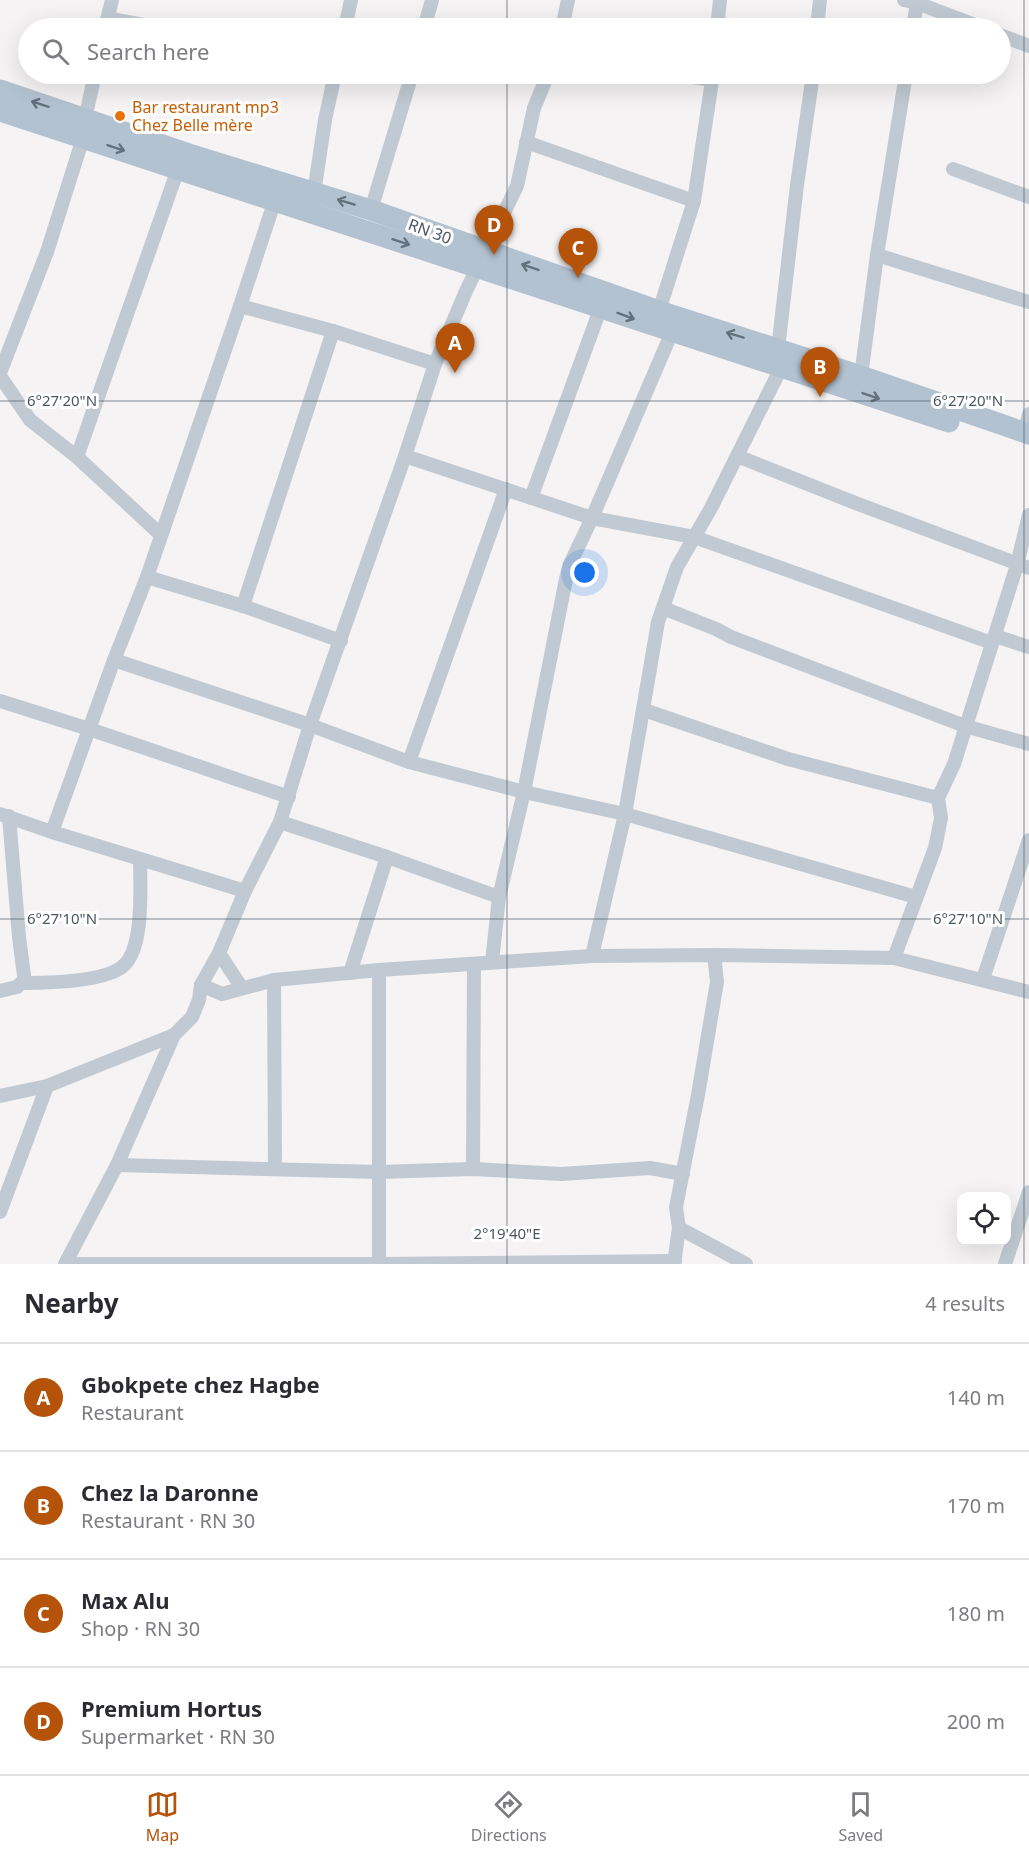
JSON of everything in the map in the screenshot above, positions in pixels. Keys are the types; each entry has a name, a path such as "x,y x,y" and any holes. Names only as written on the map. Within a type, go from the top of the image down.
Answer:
{"main road":[{"name":"RN 30","path":"0,90 178,169 275,200 659,312 780,357 1028,433"},
{"name":"RN 30","path":"0,111 84,128 189,154 370,210 481,259 601,307 672,332 861,376 1028,433"}],"street":[{"path":"107,18 112,0"},
{"path":"347,18 351,0"},
{"path":"427,18 432,0"},
{"path":"564,18 568,0"},
{"path":"718,18 720,0"},
{"path":"818,18 820,0"},
{"path":"912,18 910,2 955,18"},
{"path":"1011,39 1029,46"},
{"path":"93,84 84,128 47,252 0,374 30,420 77,457 162,535"},
{"path":"314,193 333,84"},
{"path":"370,210 409,84"},
{"path":"544,84 534,108 517,186 481,259 435,364 310,725 280,822 245,891 219,953 201,985 199,1000 192,1017 174,1035 117,1165 66,1264 675,1262 678,1228 676,1207 717,982 714,955"},
{"path":"659,312 694,201 711,84"},
{"path":"592,956 625,814 658,622 677,567 737,456 780,357 797,185 812,84"},
{"path":"861,376 877,255 904,84"},
{"path":"526,142 694,201"},
{"path":"77,457 178,169"},
{"path":"953,169 1029,197"},
{"path":"52,832 162,535 275,200"},
{"path":"877,255 1029,302"},
{"path":"240,306 333,331 435,364"},
{"path":"531,498 601,307"},
{"path":"243,606 333,331"},
{"path":"492,963 499,897 524,792 570,564 672,332"},
{"path":"405,456 592,518 694,537 994,639 1029,647"},
{"path":"737,456 1023,566"},
{"path":"409,762 506,489"},
{"path":"894,958 935,848 941,818 938,798 954,764 994,639 1023,566 1029,515"},
{"path":"147,577 243,606 340,641"},
{"path":"663,608 739,640 965,726 1029,744"},
{"path":"114,660 310,725 409,762 524,792 625,814 916,897"},
{"path":"0,702 89,729 289,797"},
{"path":"644,710 788,759 938,798"},
{"path":"25,983 4,815 245,891"},
{"path":"280,822 499,897"},
{"path":"983,979 1029,840"},
{"path":"350,973 387,857"},
{"path":"0,992 25,983 90,979 123,966 131,954 140,919 140,859"},
{"path":"219,953 242,988"},
{"path":"201,985 222,994 274,980 379,970 592,956 714,955 894,958 1029,992"},
{"path":"473,1169 474,964"},
{"path":"379,970 379,1264"},
{"path":"274,980 275,1169"},
{"path":"0,1096 47,1086 174,1035"},
{"path":"0,1212 47,1086"},
{"path":"117,1165 379,1172 473,1169 561,1174 650,1168 683,1174"},
{"path":"1005,1264 1029,1192"},
{"path":"678,1228 746,1264"}],"place":[{"name":"Bar restaurant mp3 Chez Belle mère","path":"120,116"},
{"name":"Premium Hortus","path":"494,255"},
{"name":"Max Alu","path":"578,278"},
{"name":"Gbokpete chez Hagbe","path":"455,373"},
{"name":"Chez la Daronne","path":"820,397"}]}
